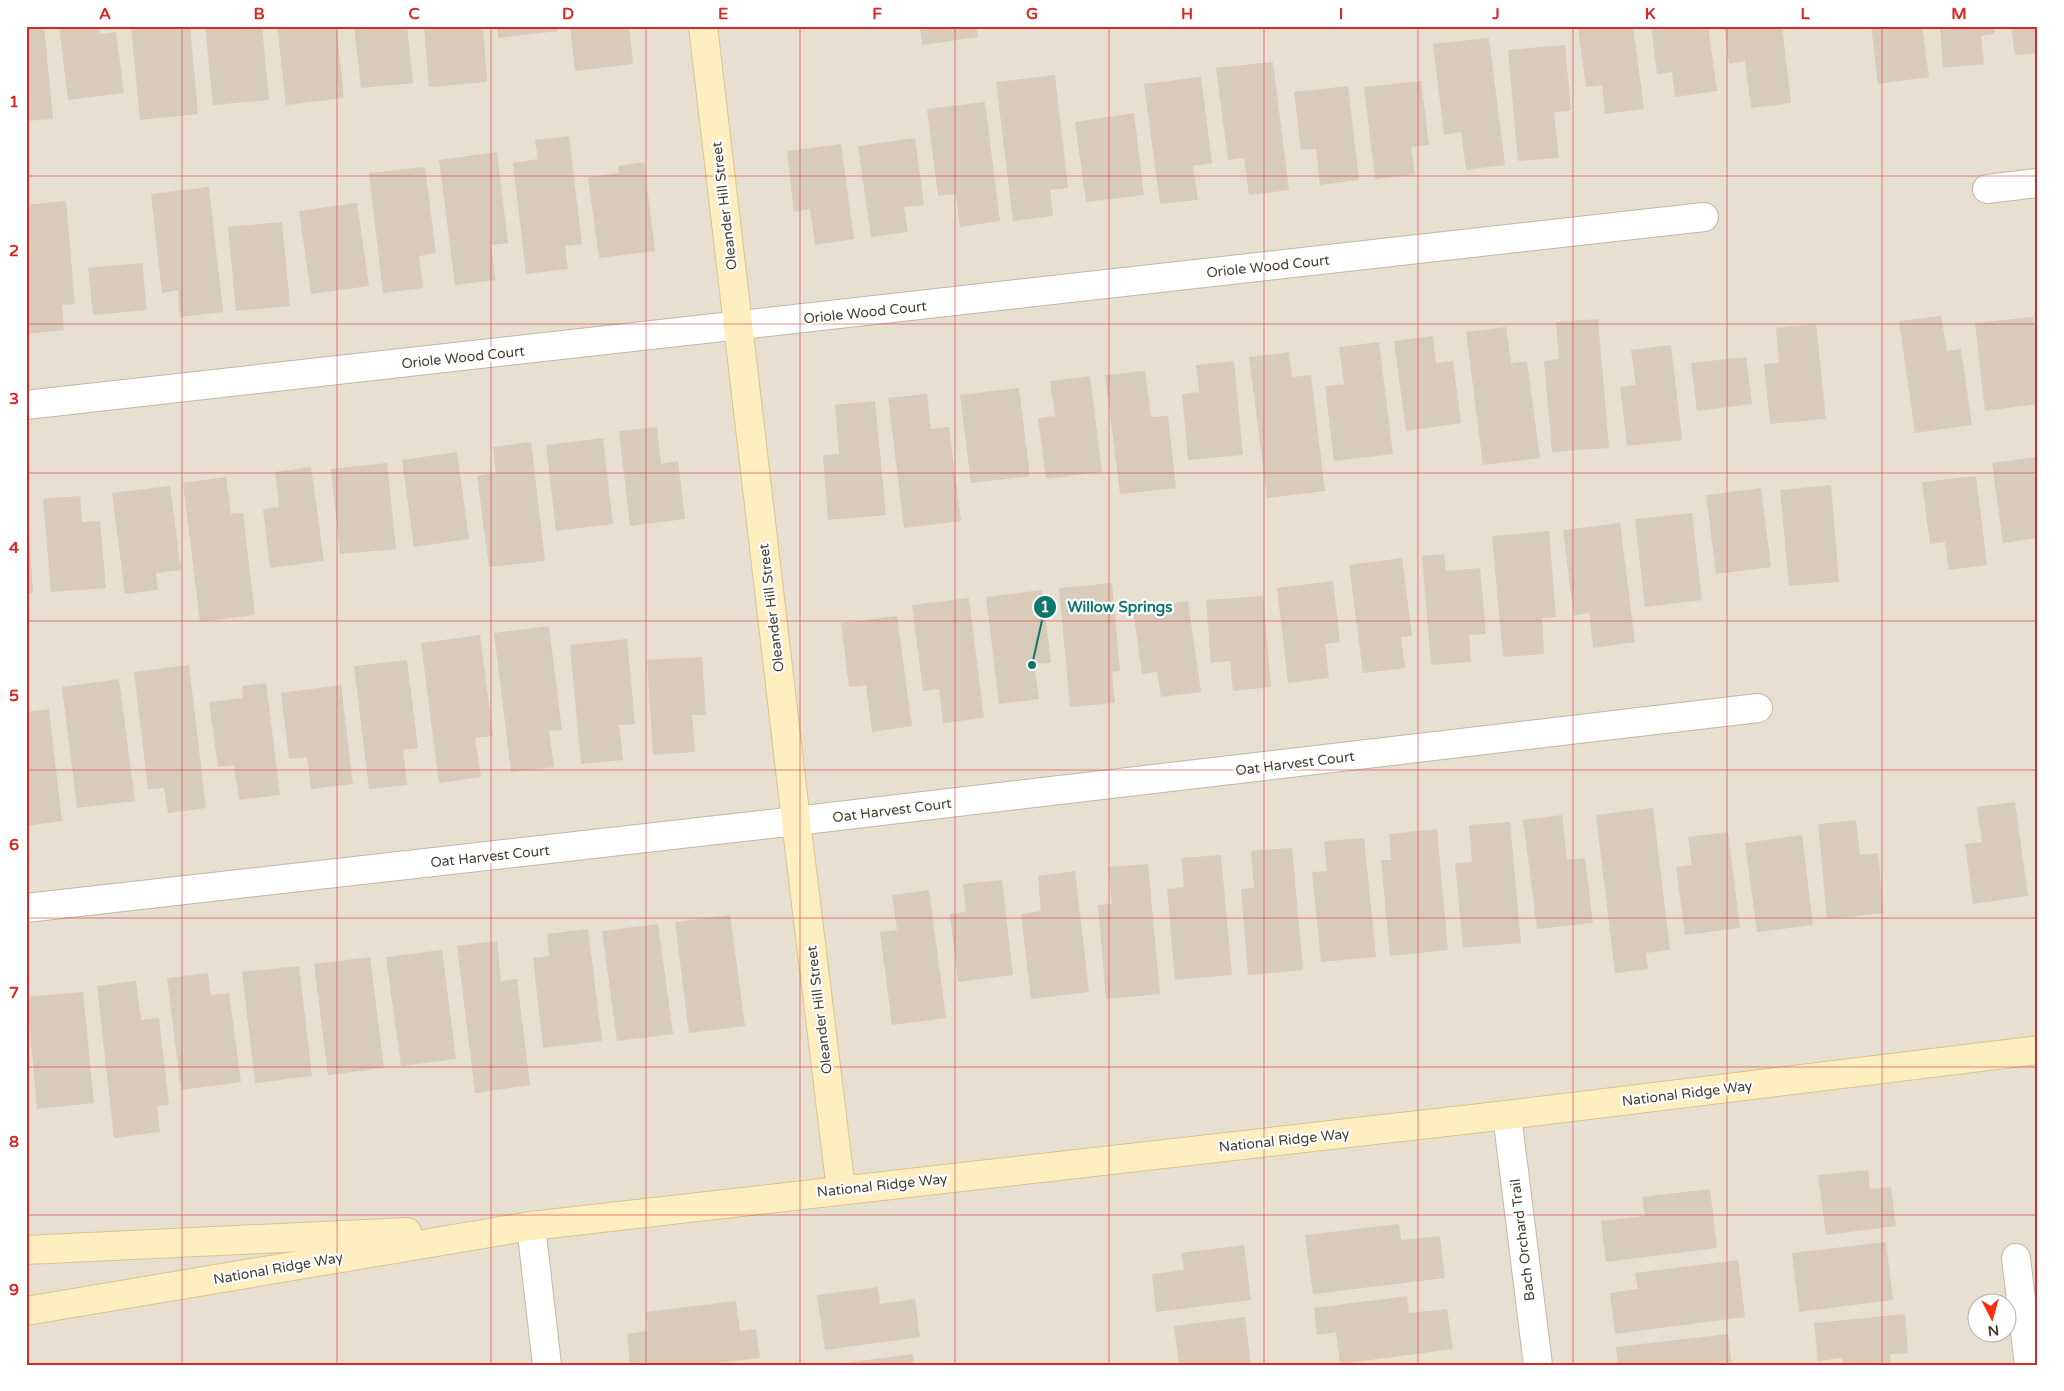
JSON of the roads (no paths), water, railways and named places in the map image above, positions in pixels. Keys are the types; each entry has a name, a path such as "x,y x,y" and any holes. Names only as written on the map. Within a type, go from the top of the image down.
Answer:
{"street":[{"name":"Oleander Hill Street","path":"703,26 841,1190"},
{"path":"1987,189 2038,183"},
{"name":"Oriole Wood Court","path":"26,405 1704,217"},
{"name":"Oat Harvest Court","path":"26,908 796,821 1758,708"},
{"name":"National Ridge Way","path":"26,1311 531,1226 1507,1115 2038,1050"},
{"name":"Bach Orchard Trail","path":"1507,1115 1538,1365"},
{"path":"531,1226 547,1365"},
{"name":"National Ridge Way","path":"26,1250 531,1226"},
{"path":"2016,1258 2029,1365"}],"place":[{"name":"Willow Springs","path":"1032,665"}]}
